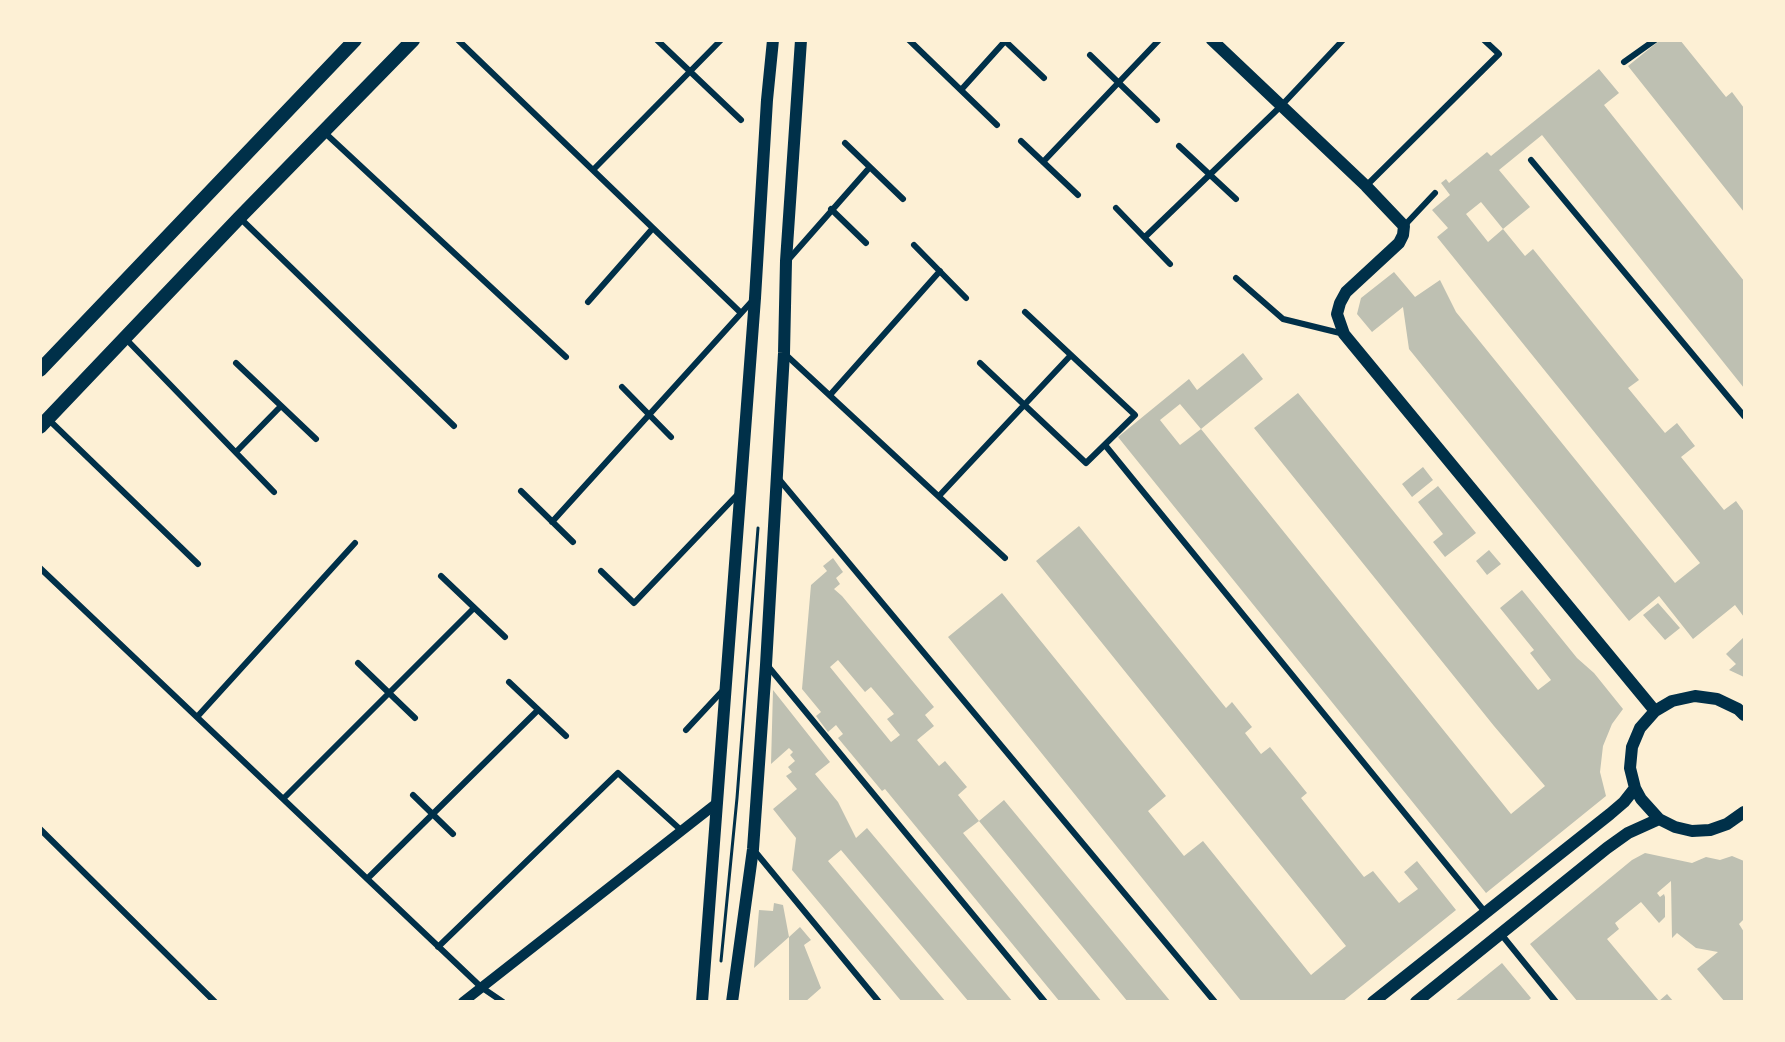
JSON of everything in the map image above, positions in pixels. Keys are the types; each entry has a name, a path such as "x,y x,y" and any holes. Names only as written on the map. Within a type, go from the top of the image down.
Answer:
{"main road":[{"path":"40,370 355,40"},
{"path":"44,423 239,218 413,40"},
{"path":"702,1002 773,40"},
{"path":"732,1002 753,849 778,478 786,261 801,40"},
{"path":"1216,42 1366,186 1404,226 1399,243 1346,292 1337,315 1344,334 1655,711"},
{"path":"1742,710 1717,699 1695,696 1672,701 1655,711 1640,728 1632,747 1630,768 1641,800 1659,819 1675,827 1692,831 1710,830 1744,815"},
{"path":"1373,1002 1610,814 1635,788"},
{"path":"1416,1002 1621,838 1659,819"}],"street":[{"path":"458,40 741,313"},
{"path":"657,40 689,73 741,120"},
{"path":"593,170 721,40"},
{"path":"909,40 997,125"},
{"path":"1043,162 1159,40"},
{"path":"1145,237 1281,105 1343,40"},
{"path":"1366,186 1498,54 1484,40"},
{"path":"1624,63 1655,40"},
{"path":"961,90 1005,41 1044,78"},
{"path":"1090,55 1157,120"},
{"path":"324,132 566,357"},
{"path":"1021,141 1078,195"},
{"path":"845,143 903,199"},
{"path":"1179,146 1236,199"},
{"path":"1531,160 1744,416"},
{"path":"786,261 870,167"},
{"path":"1404,226 1435,193"},
{"path":"1116,208 1170,264"},
{"path":"831,209 866,243"},
{"path":"239,218 454,426"},
{"path":"588,302 653,228"},
{"path":"914,245 966,298"},
{"path":"830,395 940,271"},
{"path":"1236,278 1283,319 1344,334"},
{"path":"552,522 755,298"},
{"path":"980,363 1086,463 1136,415 1025,312"},
{"path":"125,338 274,492"},
{"path":"784,353 1005,558"},
{"path":"939,496 1071,354"},
{"path":"236,363 316,439"},
{"path":"622,387 671,437"},
{"path":"236,452 282,406"},
{"path":"44,423 198,564"},
{"path":"1105,445 1485,912"},
{"path":"778,478 1215,1002"},
{"path":"521,491 573,542"},
{"path":"601,571 634,603 741,492"},
{"path":"197,717 355,543"},
{"path":"40,568 438,947 481,987 503,1002"},
{"path":"441,576 505,637"},
{"path":"283,799 474,608"},
{"path":"358,663 415,718"},
{"path":"766,665 1045,1002"},
{"path":"509,682 566,736"},
{"path":"686,730 726,687"},
{"path":"367,879 538,710"},
{"path":"438,947 618,773 682,831"},
{"path":"412,795 453,834"},
{"path":"463,1002 717,803"},
{"path":"40,829 215,1002"},
{"path":"753,849 879,1002"},
{"path":"1501,934 1556,1002"}],"path":[{"path":"720,967 739,774 758,527"}],"building":[{"path":"1660,40 1680,40 1726,97 1732,92 1744,108 1744,212 1628,66"},
{"path":"1599,69 1619,93 1604,105 1744,281 1744,388 1542,135 1499,170 1530,207 1503,229 1525,256 1533,249 1639,380 1628,388 1665,433 1677,423 1695,446 1681,457 1724,510 1736,501 1744,512 1744,617 1735,605 1693,639 1659,596 1629,621 1409,349 1403,307 1372,332 1357,314 1361,298 1394,272 1415,297 1440,280 1456,312 1675,583 1700,563 1437,237 1448,228 1432,210 1450,195 1441,183 1446,179 1449,183 1487,152 1491,156","holes":["1481,202 1503,229 1488,242 1466,214"]},
{"path":"1243,353 1263,379 1201,429 1511,814 1545,786 1254,428 1298,393 1538,690 1551,680 1530,653 1534,650 1500,608 1522,590 1577,658 1594,673 1623,709 1612,724 1603,746 1600,772 1606,796 1486,893 1118,437 1189,379 1197,390","holes":["1180,404 1201,429 1180,445 1160,420"]},
{"path":"1423,467 1433,480 1412,497 1402,484"},
{"path":"1438,486 1476,533 1445,557 1433,542 1443,534 1418,502"},
{"path":"1079,526 1226,708 1232,702 1252,727 1245,733 1261,754 1270,747 1307,793 1301,798 1364,877 1373,871 1399,903 1418,889 1404,872 1417,861 1456,910 1342,1002 1242,1002 948,637 1002,593 1166,796 1148,811 1184,856 1203,841 1311,975 1346,946 1036,561"},
{"path":"1489,550 1501,564 1487,575 1476,561"},
{"path":"833,558 843,572 836,578 840,584 834,589 934,707 925,715 934,726 917,740 939,766 945,761 967,787 958,795 979,821 963,833 1102,1002 1060,1002 885,789 882,791 838,738 843,734 836,725 828,732 816,716 821,712 802,689 811,585 827,571 823,566","holes":["838,660 865,692 871,687 894,714 887,719 900,735 891,742 830,667"]},
{"path":"1658,603 1680,628 1665,640 1643,615"},
{"path":"1744,637 1744,677 1729,670 1736,664 1726,654"},
{"path":"773,690 830,762 815,774 838,802 856,838 867,828 1013,1002 969,1002 841,850 828,861 946,1002 902,1002 792,870 796,838 773,809 797,789 786,776 792,772 788,767 795,761 790,755 793,752 789,748 771,764"},
{"path":"1004,800 1171,1002 1128,1002 979,821"},
{"path":"1645,853 1692,863 1706,857 1720,860 1732,856 1744,861 1744,919 1739,924 1744,932 1744,1002 1725,1002 1697,969 1718,952 1696,948 1677,933 1672,938 1671,881 1657,893 1660,897 1664,894 1665,897 1665,917 1659,923 1641,902 1615,923 1619,929 1607,939 1659,1001 1667,994 1674,1002 1578,1002 1530,944 1632,860"},
{"path":"774,903 783,905 789,937 754,968 759,910 773,911"},
{"path":"800,927 811,940 804,945 821,988 805,1002 789,1002 789,937"},
{"path":"1502,963 1531,998 1527,1002 1454,1002"}]}
